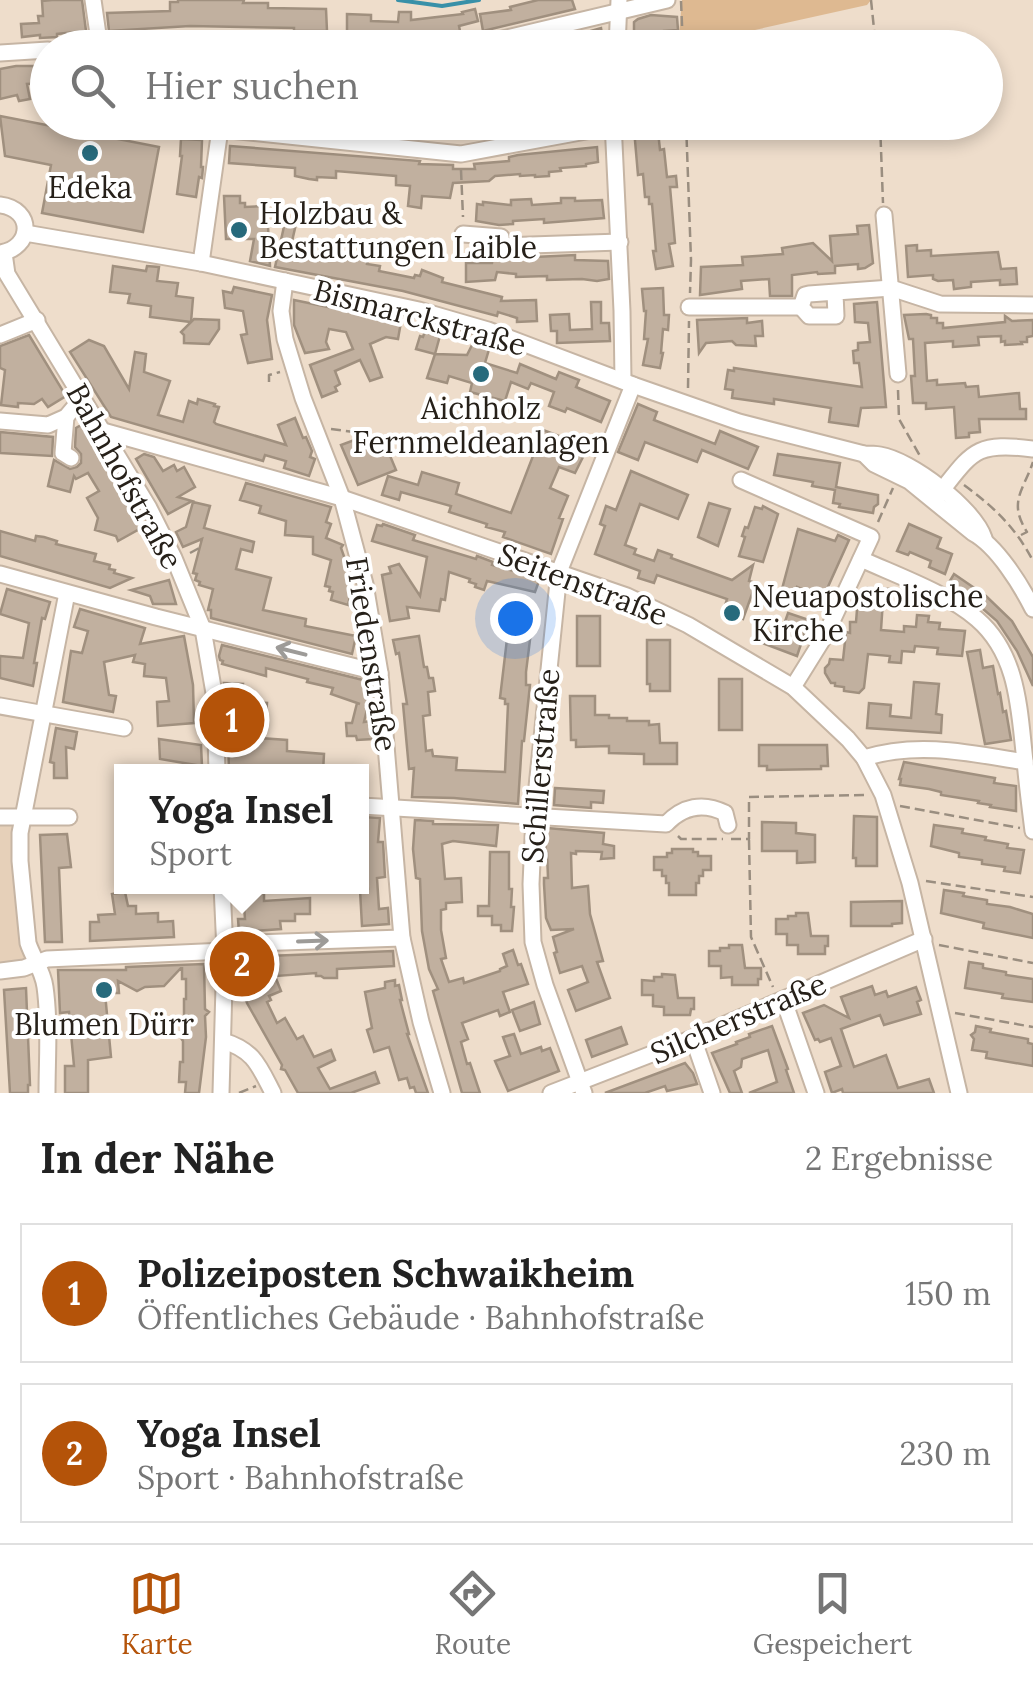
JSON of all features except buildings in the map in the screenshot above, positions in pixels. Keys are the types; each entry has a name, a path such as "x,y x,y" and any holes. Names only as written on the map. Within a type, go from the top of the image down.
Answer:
{"street":[{"path":"93,0 97,30"},
{"path":"531,30 619,6 667,0"},
{"path":"0,52 30,51"},
{"path":"201,263 218,140"},
{"path":"340,140 460,154 531,140"},
{"name":"Schillerstraße","path":"582,1088 534,942 531,884 534,816 559,572 628,383 614,140"},
{"path":"0,205 19,214 25,233 17,247 2,253"},
{"path":"884,215 898,374"},
{"name":"Bismarckstraße","path":"25,233 201,263 419,310 488,330 686,404 766,429 903,462 943,489 1012,574 1033,609"},
{"path":"463,234 501,237 502,246 620,242"},
{"name":"Bahnhofstraße","path":"2,253 8,274 149,508 174,558 203,629 215,700 217,764"},
{"name":"Friedenstraße","path":"285,282 282,311 292,367 342,498 365,584 380,673 402,938 442,1093"},
{"path":"689,306 800,308 805,295 891,288 940,304 1033,304"},
{"path":"0,335 37,320"},
{"path":"0,421 48,425 66,417 82,398"},
{"path":"66,417 63,453 71,458"},
{"name":"Seitenstraße","path":"103,431 342,498 627,596 688,625 794,687 836,725 864,758 883,795 931,942 959,1093"},
{"path":"943,489 972,455 984,448 1033,449"},
{"name":"Bismarckstraße","path":"864,454 874,464 898,475 943,489"},
{"path":"741,480 871,537 826,634 794,687"},
{"path":"861,559 975,616 1006,656 1020,712 1028,829"},
{"path":"0,574 380,673"},
{"path":"48,1093 45,986 28,942 20,833 67,593"},
{"path":"0,706 124,728"},
{"path":"864,758 926,748 1024,762"},
{"path":"369,806 666,824 690,807 706,807 726,813 728,825"},
{"path":"0,818 69,818"},
{"path":"221,1093 222,894"},
{"path":"0,971 24,968 47,959 402,938"},
{"name":"Silcherstraße","path":"551,1093 582,1088 692,1038 931,942"},
{"path":"781,1001 816,1093"},
{"path":"692,1038 712,1093"},
{"path":"224,1041 252,1055 270,1087"}],"path":[{"path":"681,0 682,30"},
{"path":"871,0 874,30"},
{"path":"686,404 691,260 687,140"},
{"path":"881,140 884,215"},
{"path":"460,154 463,234"},
{"path":"269,382 268,376 292,367"},
{"path":"898,374 899,418 923,460"},
{"path":"315,427 384,436"},
{"path":"1020,536 1027,532 1016,507 1033,462"},
{"path":"871,537 898,475"},
{"path":"943,489 987,502 1020,536 1033,561"},
{"path":"174,558 203,546"},
{"path":"781,1001 751,938 750,797 883,795"},
{"path":"898,806 1028,829"},
{"path":"680,839 749,839"},
{"path":"920,880 1033,897"},
{"path":"931,942 1033,963"},
{"path":"953,1013 1033,1027"},
{"path":"239,1093 270,1087"}],"shaded area":[{"path":"682,0 871,0 867,5 754,30 679,30"},
{"path":"24,816 20,833 38,962 0,971 0,817"}],"waterway":[{"path":"398,0 442,6 479,0"}],"place":[{"name":"Edeka","path":"90,153"},
{"name":"Holzbau & Bestattungen Laible","path":"239,230"},
{"name":"Aichholz Fernmeldeanlagen","path":"481,374"},
{"name":"Neuapostolische Kirche","path":"732,613"},
{"name":"Polizeiposten Schwaikheim","path":"232,720"},
{"name":"Yoga Insel","path":"242,964"},
{"name":"Blumen Dürr","path":"104,990"}]}
